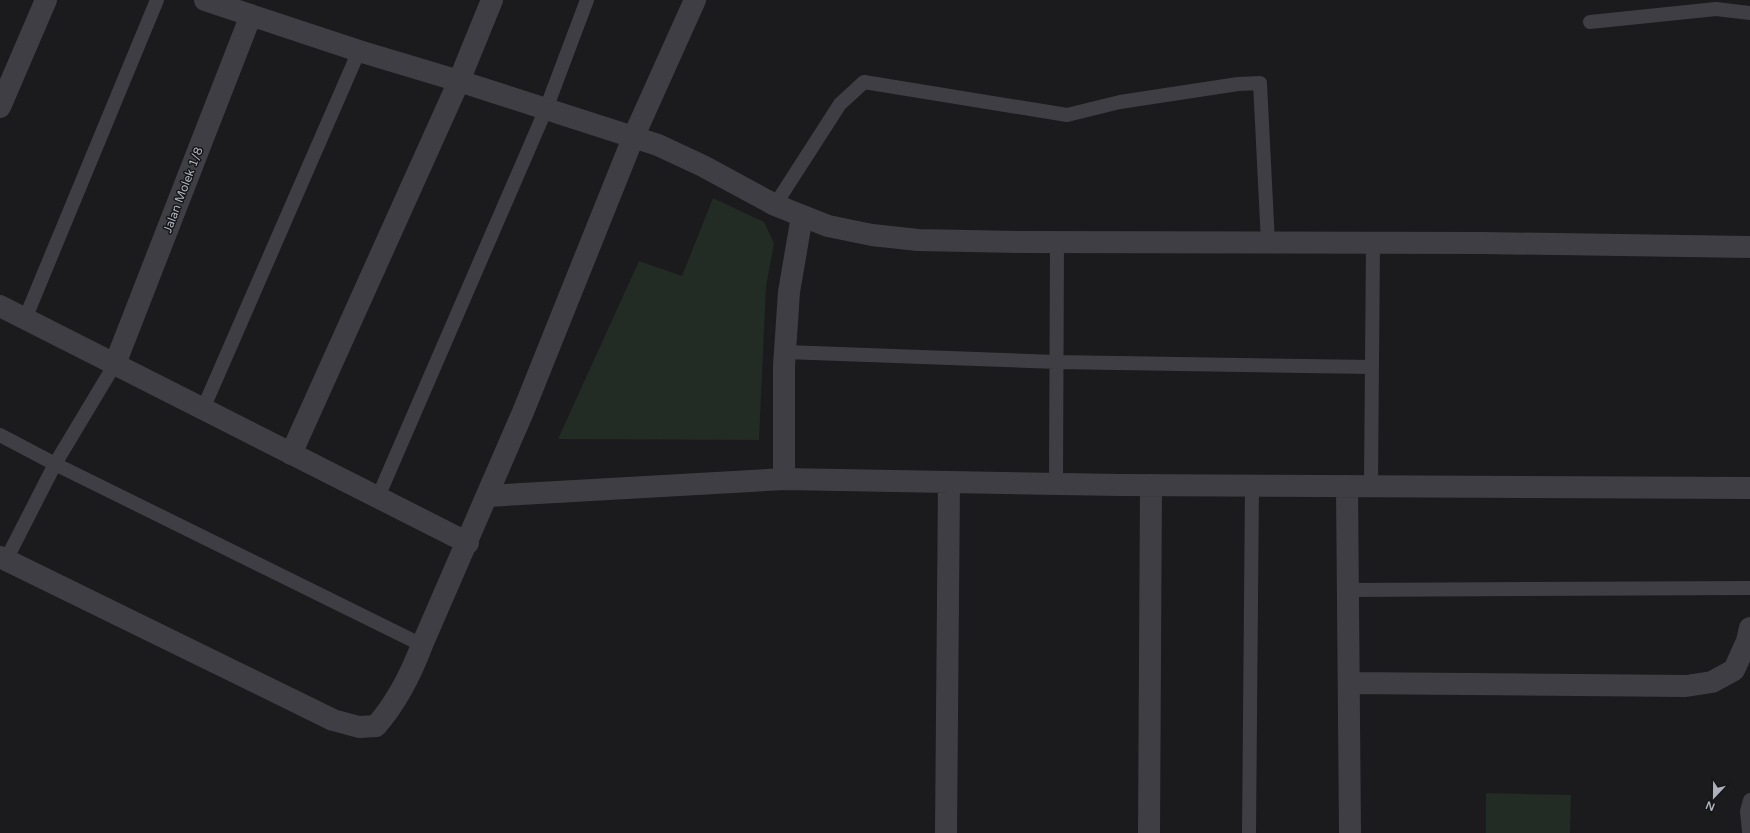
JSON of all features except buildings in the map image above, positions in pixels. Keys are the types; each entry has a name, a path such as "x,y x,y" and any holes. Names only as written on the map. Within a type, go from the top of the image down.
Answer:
{"street":[{"path":"0,107 46,0"},
{"path":"206,0 359,51 546,108 658,145 703,166 775,205 828,226 872,235 918,240 1057,242 1373,242 1750,247"},
{"path":"291,454 459,81 492,0"},
{"path":"3,558 333,720 359,727 376,726 387,713 413,670 422,645 488,496 633,138 695,0"},
{"name":"Jalan Molek 1/8","path":"115,364 251,15"},
{"path":"784,479 785,352 789,292 802,216"},
{"path":"0,306 468,543"},
{"path":"488,496 784,479 1151,485 1750,488"},
{"path":"946,833 949,482"},
{"path":"1149,833 1151,485"},
{"path":"1347,486 1350,833"},
{"path":"1349,683 1686,686 1712,682 1734,670 1747,641 1750,628"}],"lane":[{"path":"25,319 156,0"},
{"path":"378,497 546,108 587,0"},
{"path":"1590,22 1716,9 1750,13"},
{"path":"203,409 359,51"},
{"path":"775,205 840,104 864,82 1067,116 1120,102 1238,84 1260,83 1268,242"},
{"path":"1056,484 1057,242"},
{"path":"1371,485 1373,242"},
{"path":"785,352 1056,362 1372,368"},
{"path":"3,558 55,464 115,364"},
{"path":"0,435 55,464 422,645"},
{"path":"1249,833 1252,485"},
{"path":"1348,590 1750,588"},
{"path":"1750,800 1747,811 1750,832"}],"shaded area":[{"path":"713,198 764,222 774,243 766,287 759,440 558,439 639,261 682,276"},
{"path":"1486,793 1571,795 1570,833 1486,833"}]}
